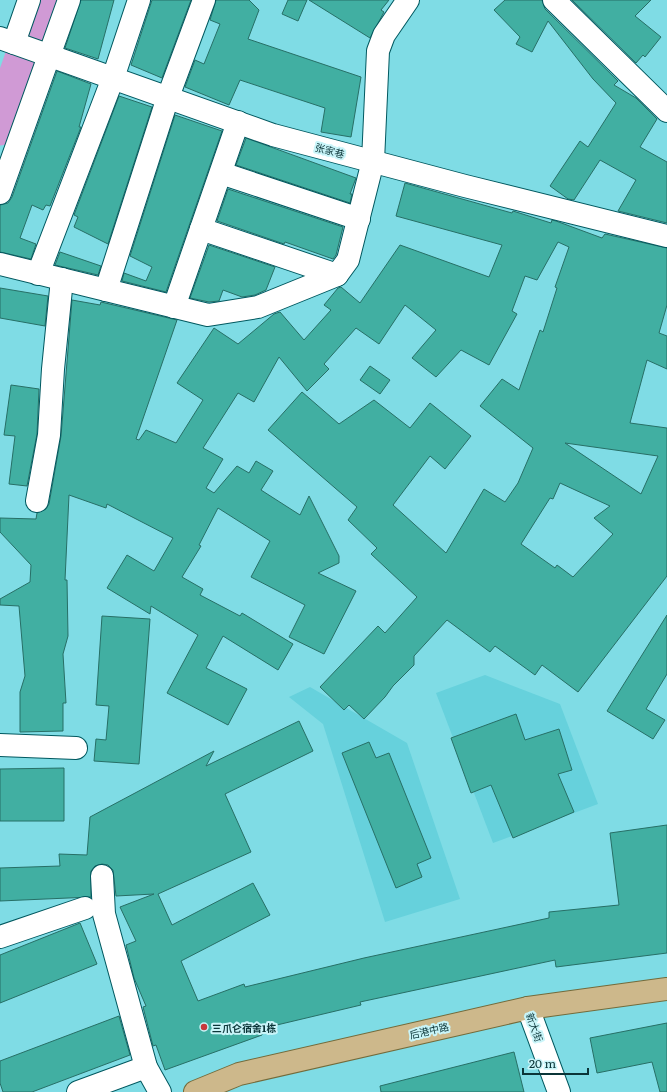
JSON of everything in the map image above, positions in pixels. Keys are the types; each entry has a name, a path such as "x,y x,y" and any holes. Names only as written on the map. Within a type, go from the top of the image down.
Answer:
{"main road":[{"name":"后港中路","path":"195,1092 239,1074 528,1008 667,989"}],"street":[{"path":"7,41 28,0"},
{"path":"0,193 69,0"},
{"path":"38,274 113,78 139,0"},
{"path":"106,290 168,97 204,0"},
{"path":"0,264 208,315 258,307 337,276 348,260 373,161 378,51 384,35 408,0"},
{"path":"554,0 667,111"},
{"name":"张家巷","path":"7,41 273,135 465,186 667,236"},
{"path":"174,307 238,122"},
{"path":"221,173 358,219"},
{"path":"201,229 337,276"},
{"path":"37,501 49,435 53,369 62,279"},
{"path":"7,746 76,748"},
{"path":"102,876 104,914 146,1067 160,1092"},
{"path":"0,937 85,908"},
{"name":"新大街","path":"528,1008 559,1092"},
{"path":"78,1092 146,1067"}],"shaded area":[{"path":"485,675 560,704 598,804 493,843 436,693"},
{"path":"310,687 407,743 460,899 385,922 323,724 289,697"}],"building":[{"path":"81,0 114,0 98,59 65,48"},
{"path":"152,0 191,0 162,78 131,65"},
{"path":"216,0 249,0 259,10 248,39 361,77 351,137 321,132 325,108 240,80 229,105 185,87 195,60 204,64 220,24 210,20"},
{"path":"288,0 307,0 298,21 282,14"},
{"path":"309,0 389,0 381,10 384,12 370,38"},
{"path":"505,0 542,0 545,9 618,81 614,85 636,98 657,119 640,147 667,162 667,223 618,211 636,180 600,160 574,200 568,199 550,186 580,141 588,147 616,103 593,79 548,21 532,52 516,44 520,37 494,10"},
{"path":"572,0 651,0 635,16 661,37 645,57 643,55 636,63"},
{"path":"57,71 91,84 79,127 81,127 50,206 46,205 43,210 32,205 20,238 36,244 31,259 0,252 0,205 8,203 12,197"},
{"path":"119,96 152,107 108,244 74,227 78,217 74,215"},
{"path":"175,115 222,131 166,292 122,281 124,273 146,281 152,267 130,256"},
{"path":"246,138 356,178 350,194 352,194 350,203 236,165"},
{"path":"405,183 512,213 513,211 551,223 552,220 556,221 602,238 605,234 667,248 667,305 659,333 667,336 667,369 647,360 630,423 667,428 667,576 578,692 542,665 535,675 495,646 490,652 447,620 414,656 414,665 364,719 349,705 344,710 320,687 378,626 385,633 417,597 371,554 377,548 348,520 357,507 268,430 302,392 339,424 374,400 410,428 430,403 471,436 445,469 430,456 393,505 446,553 484,489 505,502 518,483 533,448 480,406 502,379 519,390 540,330 543,332 557,288 555,287 569,247 558,242 537,280 525,276 512,311 517,314 489,365 461,350 436,377 412,358 436,330 405,305 379,344 356,328 324,364 329,369 307,391 279,357 254,402 238,393 203,448 223,459 206,488 214,493 237,466 249,473 256,461 273,471 261,490 300,515 309,496 339,556 339,563 318,573 356,591 324,654 289,637 305,605 251,577 270,541 218,508 199,545 201,546 182,577 203,589 200,595 240,616 242,613 293,644 278,670 223,636 206,668 247,689 228,725 167,693 198,635 151,606 150,614 107,588 127,555 154,571 173,538 107,504 106,508 69,495 65,580 67,580 68,636 63,654 66,703 63,703 63,731 20,732 20,692 25,676 19,606 0,605 0,599 30,582 31,565 0,532 0,518 36,519 37,513 46,509 49,504 61,436 72,300 100,305 101,302 177,320 136,439 139,440 146,430 176,443 203,400 177,383 214,328 238,344 274,314 280,312 304,340 331,310 324,305 338,288 341,287 360,303 400,245 489,277 502,245 396,216","holes":["565,443 658,456 641,494","560,483 610,506 594,518 613,534 573,577 557,565 555,568 521,544 550,498 553,499"]},
{"path":"228,189 343,227 336,255 333,259 285,242 284,244 217,221"},
{"path":"209,245 275,267 266,290 255,295 242,297 223,290 219,301 209,302 190,298"},
{"path":"60,252 101,266 98,275 55,265"},
{"path":"0,288 48,296 45,326 0,318"},
{"path":"370,366 390,380 380,394 360,380"},
{"path":"11,385 39,389 37,434 27,486 9,484 15,436 4,435"},
{"path":"667,615 667,674 646,709 665,720 653,739 607,711"},
{"path":"102,616 150,619 139,764 94,761 96,739 106,740 109,706 96,705"},
{"path":"516,714 525,740 559,729 572,770 558,774 574,812 513,838 491,785 471,793 451,738"},
{"path":"299,721 313,751 225,794 251,852 158,894 172,925 253,883 270,915 181,961 198,1001 244,984 245,987 364,958 549,918 549,912 619,905 610,833 667,825 667,953 556,967 555,960 360,1002 361,1005 260,1029 262,1035 165,1070 156,1045 153,1046 143,1007 146,1006 134,978 126,945 136,941 120,907 154,894 116,896 113,870 108,865 102,864 95,866 91,871 91,897 0,901 0,868 60,866 59,854 87,855 90,817 214,751 206,766"},
{"path":"369,742 376,758 389,753 431,858 417,864 422,877 396,888 342,753"},
{"path":"64,768 64,821 0,821 0,769"},
{"path":"80,923 97,964 0,1003 0,955"},
{"path":"119,1016 130,1055 32,1092 3,1092 0,1083 0,1061"},
{"path":"667,1023 667,1092 660,1092 652,1062 597,1073 590,1038"},
{"path":"514,1052 524,1092 381,1092 380,1086"}],"waterway":[{"path":"0,126 45,0"}],"place":[{"name":"三爪仑宿舍1栋","path":"204,1027"}]}
